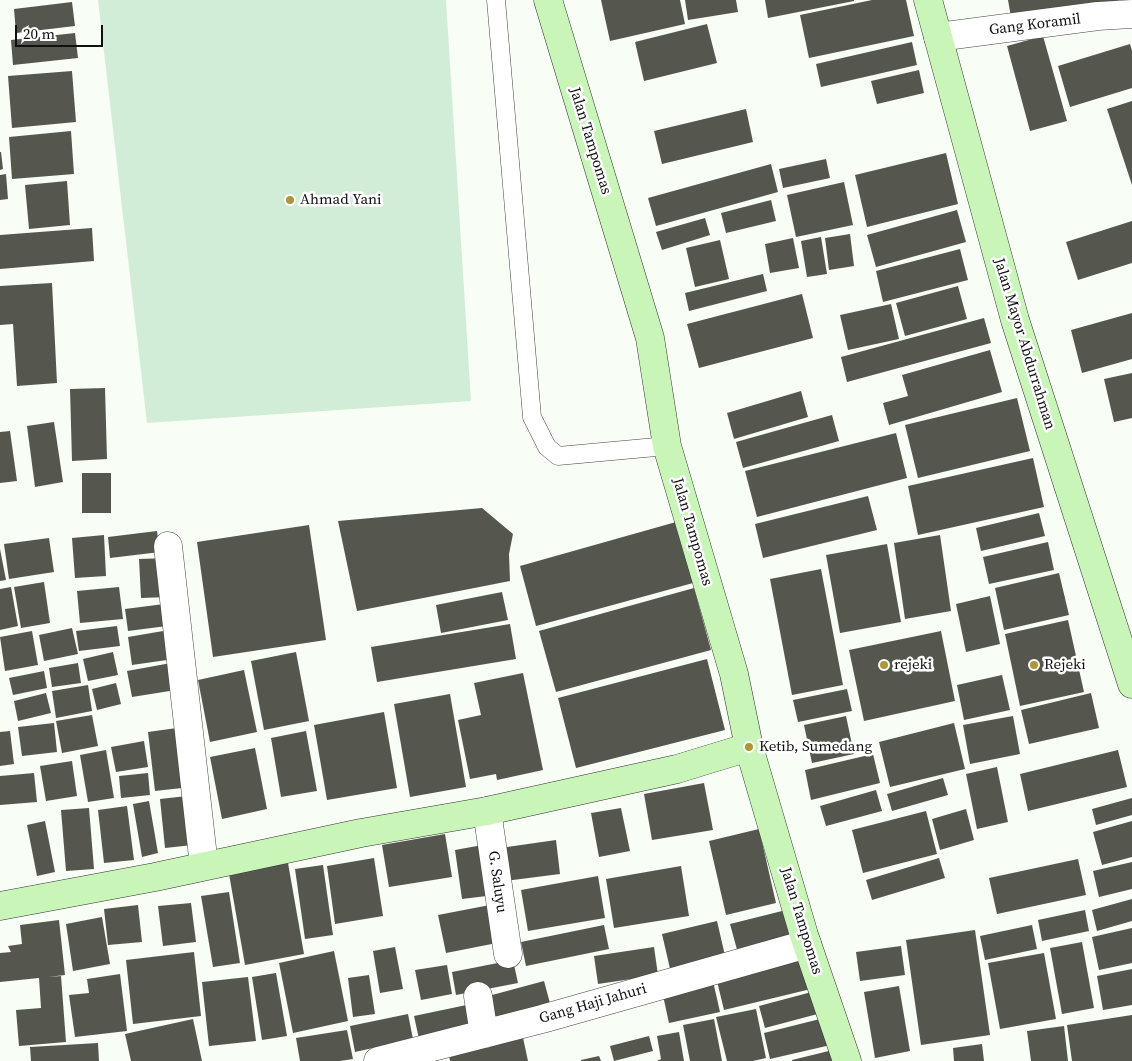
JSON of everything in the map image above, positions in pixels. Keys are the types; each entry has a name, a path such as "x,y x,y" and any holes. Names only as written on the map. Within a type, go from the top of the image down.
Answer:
{"street":[{"name":"Jalan Tampomas","path":"548,0 650,338 667,446 734,674 749,747 807,944 847,1061"},
{"name":"Jalan Mayor Abdurrahman","path":"928,0 1014,320 1132,684"},
{"name":"Gang Koramil","path":"938,38 1098,16 1132,14"},
{"path":"168,546 204,866"},
{"path":"0,906 361,833 487,811 677,769 749,747"},
{"name":"G. Saluyu","path":"487,811 508,954"},
{"name":"Gang Haji Jahuri","path":"378,1061 484,1034 807,944"},
{"path":"478,996 484,1034"}],"lane":[{"path":"496,0 532,417 547,447 558,456 667,446"}],"green space":[{"name":"Ahmad Yani","path":"98,0 446,0 471,401 147,423"}],"building":[{"path":"601,0 680,0 685,24 610,41"},
{"path":"685,0 736,0 738,12 688,20"},
{"path":"765,0 854,0 854,1 768,18"},
{"path":"872,0 906,0 914,36 809,58 800,15"},
{"path":"1008,0 1118,0 1119,4 1012,23"},
{"path":"72,2 75,26 16,33 14,9"},
{"path":"707,24 717,63 644,81 635,42"},
{"path":"75,33 78,58 13,65 11,40"},
{"path":"1043,36 1067,121 1030,131 1007,46"},
{"path":"912,42 917,65 821,87 816,64"},
{"path":"1130,44 1132,51 1132,88 1070,107 1058,66"},
{"path":"919,70 924,93 877,104 871,81"},
{"path":"72,71 76,122 12,128 8,76"},
{"path":"1132,101 1132,185 1107,109"},
{"path":"746,109 753,142 662,164 654,131"},
{"path":"71,131 74,174 12,179 9,137"},
{"path":"0,152 3,169 0,170"},
{"path":"946,153 958,204 867,227 855,175"},
{"path":"826,159 830,178 783,188 779,169"},
{"path":"771,164 778,192 656,226 648,198"},
{"path":"6,174 8,199 0,200 0,175"},
{"path":"67,181 70,225 29,229 25,185"},
{"path":"844,182 853,225 796,237 787,195"},
{"path":"771,200 776,221 726,233 721,213"},
{"path":"957,210 966,242 876,267 867,235"},
{"path":"705,218 710,235 662,250 656,232"},
{"path":"1132,221 1132,263 1078,280 1066,242"},
{"path":"92,228 94,261 0,269 0,235"},
{"path":"850,234 854,266 829,270 825,238"},
{"path":"821,237 827,274 807,277 801,241"},
{"path":"793,238 799,268 770,273 765,244"},
{"path":"720,240 729,279 695,287 686,248"},
{"path":"960,249 968,280 883,302 876,271"},
{"path":"763,274 767,291 689,311 685,293"},
{"path":"52,283 57,383 17,386 13,324 0,325 0,286"},
{"path":"958,286 967,319 905,336 896,303"},
{"path":"802,294 813,338 699,368 687,324"},
{"path":"891,304 899,339 848,350 840,315"},
{"path":"1132,313 1132,359 1082,373 1071,330"},
{"path":"984,318 991,343 847,382 841,357"},
{"path":"990,350 1002,392 889,425 883,403 908,396 902,375"},
{"path":"1132,373 1132,418 1114,422 1104,379"},
{"path":"105,388 107,459 72,461 70,389"},
{"path":"801,391 808,417 734,439 727,413"},
{"path":"1017,398 1030,451 918,478 905,425"},
{"path":"832,415 839,441 743,468 736,442"},
{"path":"54,422 63,482 35,487 27,426"},
{"path":"10,431 17,481 0,483 0,432"},
{"path":"896,433 907,478 757,517 745,471"},
{"path":"1033,458 1044,507 918,535 908,486"},
{"path":"82,473 111,473 111,513 82,513"},
{"path":"868,496 877,530 763,558 755,524"},
{"path":"482,508 513,534 509,554 510,581 357,611 338,521"},
{"path":"1039,513 1045,536 981,551 976,528"},
{"path":"676,522 693,583 536,626 520,566"},
{"path":"309,525 326,640 213,657 197,542"},
{"path":"157,531 160,552 110,558 108,537"},
{"path":"104,535 106,576 75,578 72,538"},
{"path":"940,535 951,611 905,619 894,543"},
{"path":"49,538 54,572 9,579 4,544"},
{"path":"1048,542 1054,570 989,584 983,557"},
{"path":"887,544 901,622 840,633 826,555"},
{"path":"0,549 6,580 0,581"},
{"path":"168,558 169,597 141,598 139,559"},
{"path":"821,569 843,685 792,695 770,579"},
{"path":"1059,573 1069,615 1004,630 995,588"},
{"path":"44,582 50,623 21,628 14,587"},
{"path":"11,587 18,626 0,630 0,589"},
{"path":"119,587 123,619 80,623 77,591"},
{"path":"694,588 711,650 556,692 539,631"},
{"path":"502,592 508,620 441,633 436,605"},
{"path":"990,596 1000,644 966,652 956,604"},
{"path":"164,604 167,626 128,631 125,609"},
{"path":"1068,620 1084,692 1020,706 1005,634"},
{"path":"510,624 516,659 377,682 371,647"},
{"path":"117,626 120,646 79,651 76,631"},
{"path":"72,628 78,654 44,661 39,635"},
{"path":"169,630 174,659 132,665 128,637"},
{"path":"32,631 38,665 5,671 0,637"},
{"path":"941,631 955,701 864,721 849,650"},
{"path":"113,652 118,675 88,681 83,659"},
{"path":"296,652 309,721 264,730 251,661"},
{"path":"707,659 725,730 576,768 558,698"},
{"path":"78,663 81,683 52,687 49,668"},
{"path":"171,663 176,690 132,697 127,671"},
{"path":"244,670 257,732 210,742 198,680"},
{"path":"44,671 47,688 13,695 9,678"},
{"path":"523,673 543,770 497,780 496,774 470,779 458,720 481,715 474,683"},
{"path":"1002,675 1010,710 964,720 957,685"},
{"path":"116,683 121,704 97,710 92,689"},
{"path":"88,685 92,711 56,718 52,691"},
{"path":"847,689 852,711 798,722 793,700"},
{"path":"46,693 51,713 18,721 14,701"},
{"path":"1091,693 1099,728 1029,744 1021,710"},
{"path":"450,694 466,787 410,797 394,704"},
{"path":"384,712 397,788 327,800 314,725"},
{"path":"92,715 98,746 62,753 56,721"},
{"path":"846,716 854,754 812,763 804,725"},
{"path":"1013,716 1020,754 970,764 963,725"},
{"path":"54,723 57,752 22,756 18,727"},
{"path":"954,723 965,769 890,787 879,742"},
{"path":"184,727 191,787 155,791 148,732"},
{"path":"10,731 14,764 0,766 0,732"},
{"path":"306,731 317,791 281,797 271,738"},
{"path":"144,741 148,767 116,772 111,747"},
{"path":"255,748 267,809 222,819 210,757"},
{"path":"106,750 114,798 88,802 80,755"},
{"path":"1118,750 1127,787 1028,811 1020,774"},
{"path":"873,754 880,783 811,800 805,770"},
{"path":"72,761 77,796 46,801 40,766"},
{"path":"997,767 1008,822 977,829 966,774"},
{"path":"34,773 37,802 0,805 0,776"},
{"path":"148,773 150,795 121,798 119,776"},
{"path":"943,778 948,795 892,811 887,794"},
{"path":"704,783 713,830 652,840 644,794"},
{"path":"876,790 882,811 826,826 820,806"},
{"path":"187,796 193,845 165,848 160,799"},
{"path":"1132,798 1132,815 1096,825 1092,809"},
{"path":"149,801 158,853 142,857 133,804"},
{"path":"127,806 134,860 104,863 98,810"},
{"path":"89,808 94,869 66,871 61,810"},
{"path":"621,808 630,851 599,857 591,813"},
{"path":"966,809 974,840 940,850 932,819"},
{"path":"926,811 937,854 863,873 852,830"},
{"path":"45,821 55,872 37,876 27,825"},
{"path":"1132,821 1132,857 1102,865 1093,832"},
{"path":"759,829 776,903 726,915 709,841"},
{"path":"445,834 452,877 389,887 382,845"},
{"path":"556,840 560,874 505,881 500,848"},
{"path":"488,844 495,895 462,899 455,850"},
{"path":"374,858 383,916 335,924 327,866"},
{"path":"939,858 945,878 872,900 866,880"},
{"path":"1078,859 1086,895 997,914 989,878"},
{"path":"1132,862 1132,889 1099,897 1093,871"},
{"path":"288,863 304,954 245,965 229,874"},
{"path":"323,865 333,935 305,939 295,869"},
{"path":"681,866 689,916 614,928 606,879"},
{"path":"598,876 605,918 528,931 521,890"},
{"path":"229,892 240,963 213,967 201,896"},
{"path":"1132,899 1132,921 1097,931 1092,910"},
{"path":"191,903 196,942 163,946 158,906"},
{"path":"495,904 502,942 446,953 438,915"},
{"path":"138,905 142,942 108,945 104,909"},
{"path":"790,909 798,942 739,957 730,924"},
{"path":"1085,910 1089,931 1042,941 1038,920"},
{"path":"102,917 110,964 73,971 66,924"},
{"path":"59,920 65,975 48,977 61,976 66,1042 19,1046 16,1010 41,1008 39,978 0,982 0,953 11,952 8,946 22,944 20,925"},
{"path":"717,921 726,960 671,973 662,934"},
{"path":"604,925 609,949 526,966 521,942"},
{"path":"1032,925 1037,949 985,960 980,936"},
{"path":"1132,928 1132,963 1099,970 1092,937"},
{"path":"975,930 990,1035 921,1045 906,940"},
{"path":"1082,942 1094,1008 1062,1014 1050,948"},
{"path":"901,946 905,975 860,981 856,952"},
{"path":"395,947 403,989 380,993 373,951"},
{"path":"654,947 658,975 598,984 594,956"},
{"path":"334,951 348,1021 293,1033 279,963"},
{"path":"194,952 201,1016 133,1024 126,960"},
{"path":"805,953 815,988 724,1010 716,977"},
{"path":"1044,953 1056,1019 1000,1029 988,963"},
{"path":"513,960 518,983 456,995 452,972"},
{"path":"447,965 452,994 421,1000 415,970"},
{"path":"1132,969 1132,1005 1103,1010 1097,976"},
{"path":"276,973 287,1036 262,1040 252,977"},
{"path":"120,974 127,1031 75,1037 69,995 89,993 87,979"},
{"path":"369,975 375,1014 353,1017 348,978"},
{"path":"248,977 256,1041 209,1046 202,982"},
{"path":"544,981 551,1007 488,1025 481,998"},
{"path":"713,981 720,1012 669,1023 662,991"},
{"path":"899,986 910,1051 875,1058 864,992"},
{"path":"819,990 825,1012 765,1028 759,1006"},
{"path":"476,1003 481,1027 419,1039 414,1016"},
{"path":"756,1009 766,1058 753,1061 727,1061 716,1017"},
{"path":"408,1014 413,1039 355,1052 350,1026"},
{"path":"1132,1015 1132,1061 1072,1061 1067,1025"},
{"path":"828,1017 835,1044 770,1059 764,1033"},
{"path":"193,1019 202,1061 131,1061 125,1034"},
{"path":"714,1019 722,1061 690,1061 683,1025"},
{"path":"1064,1026 1068,1061 1031,1061 1027,1031"},
{"path":"347,1030 353,1059 340,1061 300,1061 296,1038"},
{"path":"679,1032 684,1061 657,1061 661,1059 657,1036"},
{"path":"522,1033 528,1061 450,1061 448,1049"},
{"path":"649,1036 653,1051 614,1061 610,1046"},
{"path":"98,1043 99,1061 31,1061 30,1047"},
{"path":"982,1044 984,1061 954,1061 953,1048"},
{"path":"837,1049 840,1061 792,1061 792,1060"},
{"path":"599,1056 601,1061 581,1061 581,1060"}],"place":[{"name":"Ahmad Yani","path":"290,200"},
{"name":"rejeki","path":"884,665"},
{"name":"Rejeki","path":"1034,665"},
{"name":"Ketib, Sumedang","path":"749,747"}]}
